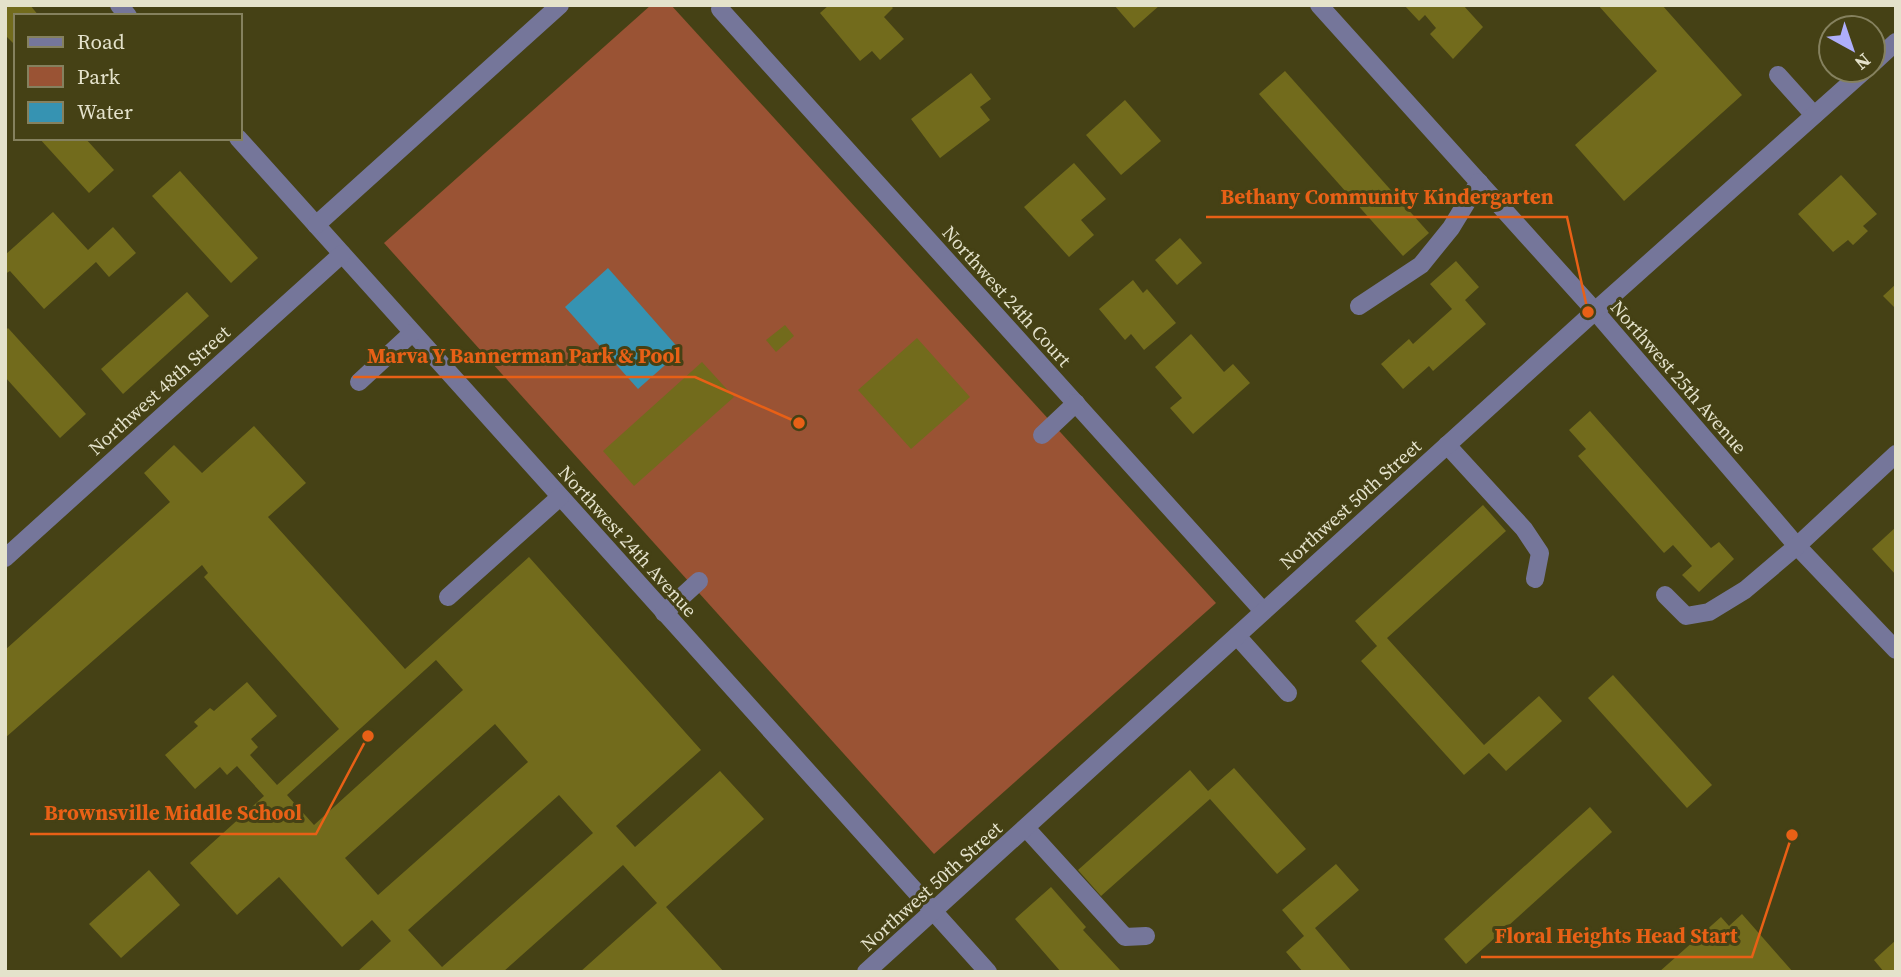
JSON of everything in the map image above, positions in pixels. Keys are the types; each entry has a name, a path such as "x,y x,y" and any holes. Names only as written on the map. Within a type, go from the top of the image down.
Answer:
{"street":[{"path":"316,225 560,5"},
{"name":"Northwest 25th Avenue","path":"1319,5 1595,311 1797,546 1896,650"},
{"name":"Northwest 24th Court","path":"720,9 1264,611"},
{"path":"1778,75 1814,115"},
{"name":"Northwest 50th Street","path":"866,972 1849,84"},
{"name":"Northwest 24th Avenue","path":"240,140 988,972"},
{"path":"1359,306 1421,265 1451,228 1479,182"},
{"name":"Northwest 48th Street","path":"5,558 342,254"},
{"path":"359,382 412,332"},
{"path":"1042,436 1076,404"},
{"path":"1447,445 1524,529 1540,552 1535,579"},
{"path":"1665,595 1686,616 1709,612 1745,590 1797,546 1896,454"},
{"path":"448,597 560,497"},
{"path":"664,612 699,581"},
{"path":"1237,636 1288,693"},
{"path":"1026,828 1125,937 1146,936"}],"green space":[{"path":"651,5 671,5 1216,603 934,854 384,243"}],"water":[{"path":"608,268 681,351 638,389 565,307"}],"building":[{"path":"5,5 30,5 37,14 14,14 14,42 5,35"},
{"path":"829,5 890,5 893,8 884,17 904,39 880,60 872,51 860,61 820,13"},
{"path":"1114,5 1160,5 1134,28"},
{"path":"1404,5 1463,5 1483,27 1453,59 1430,34 1436,28 1425,15 1419,21"},
{"path":"1598,5 1662,5 1742,95 1624,201 1575,145 1657,71"},
{"path":"1285,71 1429,233 1403,256 1259,94"},
{"path":"971,73 991,99 980,107 990,120 940,158 911,119"},
{"path":"1125,100 1161,141 1121,175 1086,135"},
{"path":"41,140 87,140 114,170 89,193"},
{"path":"1074,163 1106,199 1081,220 1094,235 1069,257 1024,207"},
{"path":"180,171 258,258 231,283 152,196"},
{"path":"1841,175 1877,214 1863,226 1868,231 1853,245 1848,240 1833,252 1798,214"},
{"path":"53,212 88,250 113,227 136,253 109,277 96,262 44,309 10,271 5,274 5,255"},
{"path":"1180,238 1202,263 1177,285 1155,260"},
{"path":"1456,261 1479,287 1465,300 1486,324 1433,371 1429,366 1403,389 1381,364 1409,339 1413,344 1452,309 1430,284"},
{"path":"1133,280 1143,293 1147,289 1176,323 1144,350 1131,334 1125,340 1099,309"},
{"path":"1896,284 1896,309 1883,296"},
{"path":"187,292 209,316 123,394 101,369"},
{"path":"785,325 794,336 776,352 766,340"},
{"path":"8,328 86,414 60,438 5,377 5,331"},
{"path":"1191,334 1224,372 1233,364 1250,383 1193,434 1170,408 1182,398 1155,367"},
{"path":"917,338 970,397 911,449 858,390"},
{"path":"702,362 734,397 634,486 603,451"},
{"path":"1590,411 1711,548 1719,542 1734,559 1699,592 1682,575 1692,566 1673,545 1664,553 1578,456 1586,449 1569,430"},
{"path":"254,426 306,483 268,517 405,669 529,557 701,750 616,826 635,847 720,771 764,819 666,907 724,972 580,972 657,903 623,865 503,972 357,972 391,941 372,920 342,947 279,877 237,915 190,863 264,796 237,766 227,775 220,767 195,789 165,755 198,726 194,722 210,708 214,711 247,682 277,716 251,739 258,747 250,755 277,785 339,729 204,577 208,573 202,565 5,738 5,650 170,502 144,473 174,445 202,473","holes":["436,660 463,690 314,825 287,795","495,724 528,762 378,895 345,858","559,795 593,833 442,967 408,930"]},
{"path":"1483,505 1506,531 1387,638 1484,745 1539,696 1562,721 1506,771 1489,753 1464,775 1361,661 1377,646 1355,621"},
{"path":"1896,527 1896,575 1872,549"},
{"path":"1613,675 1712,785 1687,808 1588,698"},
{"path":"1234,768 1306,849 1277,874 1210,799 1101,896 1078,870 1190,770 1208,791"},
{"path":"1590,807 1612,832 1466,964 1444,939"},
{"path":"1336,864 1359,890 1315,928 1352,972 1303,972 1286,952 1304,936 1282,910"},
{"path":"149,870 180,905 121,958 89,924"},
{"path":"1051,887 1086,927 1083,930 1120,970 1061,972 1015,919"},
{"path":"1742,914 1793,972 1659,972 1721,917 1729,926"},
{"path":"1896,940 1896,972 1884,972 1874,960"}],"place":[{"name":"Bethany Community Kindergarten","path":"1588,312"},
{"name":"Marva Y Bannerman Park & Pool","path":"799,423"},
{"name":"Brownsville Middle School","path":"368,736"},
{"name":"Floral Heights Head Start","path":"1792,835"}]}
